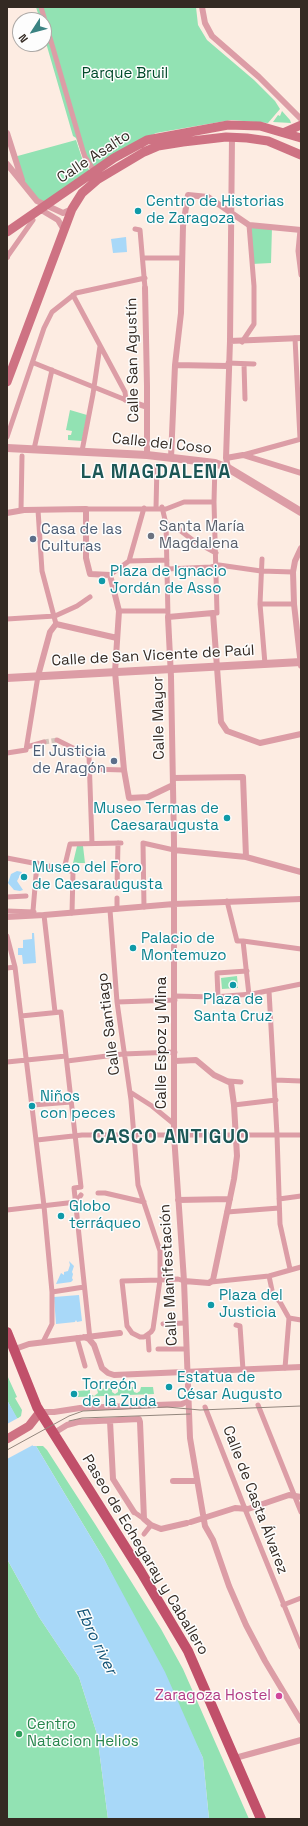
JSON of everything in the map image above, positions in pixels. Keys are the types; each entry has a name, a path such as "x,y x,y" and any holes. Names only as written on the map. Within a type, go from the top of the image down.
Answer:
{"main road":[{"path":"285,132 301,125"},
{"name":"Calle Asalto","path":"7,232 35,216 46,205 128,149 147,140 213,127 254,126 285,132 301,138"},
{"path":"268,141 290,142 301,138"},
{"name":"Calle Asalto","path":"7,382 72,209 78,198 87,188 124,163 144,152 168,144 230,139 268,141 301,155"},
{"name":"Paseo de Echegaray y Caballero","path":"7,1332 40,1412 176,1630 200,1678 261,1819"},
{"path":"7,1440 33,1423 40,1412"}],"street":[{"path":"41,7 85,158 95,172"},
{"path":"202,7 203,19 212,36 259,77 301,119"},
{"path":"213,127 230,139 230,341 226,458 228,468"},
{"path":"7,133 23,183"},
{"path":"7,164 34,198 63,213 72,209"},
{"path":"171,458 175,365 181,313 183,226 188,195 208,197 249,225 300,230 298,251 301,275"},
{"path":"7,257 35,216 43,211 58,220 64,230"},
{"path":"242,342 254,324 254,286 249,225"},
{"path":"135,229 140,230 144,258 143,279 145,288"},
{"path":"144,258 182,258"},
{"path":"7,437 34,363 44,328 52,312 73,295 89,290 143,279"},
{"name":"Calle San Agustín","path":"145,288 147,455"},
{"path":"73,295 125,392 126,400"},
{"path":"226,458 243,455 301,439 298,338 242,342 230,341"},
{"path":"82,451 94,388 100,345"},
{"path":"34,363 147,408"},
{"path":"244,364 245,399"},
{"path":"175,365 254,364"},
{"path":"34,449 52,370"},
{"name":"Calle del Coso","path":"7,448 147,455 215,463 228,468 301,512"},
{"path":"243,455 301,473"},
{"path":"21,510 22,456"},
{"path":"119,612 168,614 217,612 214,502 215,463"},
{"path":"156,508 157,465"},
{"path":"7,513 21,510 166,508 184,502 214,502"},
{"name":"Calle Mayor","path":"162,507 166,524 171,669 174,904"},
{"path":"129,561 144,508"},
{"path":"86,509 86,558 90,574 110,574 129,561 167,560"},
{"path":"27,747 38,676 50,632 56,624 42,571 38,510"},
{"path":"166,524 172,525 194,541 216,553"},
{"path":"301,548 295,561 293,572 297,604 301,666"},
{"path":"262,559 260,604 265,664"},
{"path":"167,569 210,567 216,565 261,571 293,572"},
{"path":"110,574 119,612 115,672 124,770 129,798 148,797 173,785"},
{"path":"7,619 55,616 77,606 90,597"},
{"path":"260,604 297,604"},
{"path":"213,613 216,667 222,726 227,731 260,743 301,734"},
{"path":"56,624 117,638"},
{"name":"Calle de San Vicente de Paúl","path":"7,678 301,662"},
{"path":"57,740 89,756 92,844"},
{"path":"7,753 26,750 27,747 44,742"},
{"path":"89,770 124,770"},
{"path":"173,778 243,776 246,857"},
{"path":"64,868 70,844 119,843 117,888"},
{"path":"144,907 143,843 174,850 246,857 301,872"},
{"path":"7,858 64,868 73,872 72,913"},
{"path":"7,911 34,912 39,864"},
{"path":"7,897 26,896"},
{"name":"Calle Santiago","path":"117,898 113,910 117,1002 123,1054 130,1092 138,1185 159,1248 160,1280 155,1316 159,1324"},
{"path":"7,917 113,910 174,904 301,899"},
{"path":"227,901 238,941 243,943 258,943 301,949"},
{"name":"Calle Espoz y Mina","path":"174,904 174,1135"},
{"path":"44,915 55,1012"},
{"path":"7,936 15,967 33,1105 52,1292 52,1324 43,1342"},
{"path":"243,943 251,994"},
{"path":"7,968 15,967"},
{"path":"216,997 218,973 247,971"},
{"path":"117,1002 251,994 301,984"},
{"path":"269,991 276,1100 278,1208 290,1269"},
{"path":"21,1016 61,1012 81,1187 74,1188 88,1338 96,1348 100,1365 110,1374 301,1367"},
{"path":"7,1062 175,1052"},
{"path":"175,1061 196,1060 214,1075 229,1081 241,1082"},
{"path":"275,1080 301,1081"},
{"path":"210,1283 230,1200 236,1164 234,1105 232,1086 229,1081"},
{"path":"130,1092 152,1106 174,1124"},
{"path":"234,1105 276,1100"},
{"path":"33,1105 71,1102"},
{"name":"Calle Manifestación","path":"174,1135 184,1281 190,1438 203,1517 205,1526 213,1540 229,1586 243,1618 265,1661 301,1721"},
{"path":"37,1140 75,1136 301,1135"},
{"path":"98,1193 105,1193 144,1202"},
{"path":"7,1210 76,1202 81,1195"},
{"path":"279,1198 301,1196"},
{"path":"178,1200 230,1200"},
{"path":"227,1212 278,1208"},
{"path":"185,1323 159,1324 148,1335 140,1337 135,1335 127,1326 122,1281 178,1279 184,1281 210,1283 269,1276 301,1267"},
{"path":"269,1276 273,1295 280,1302 289,1318 285,1368"},
{"path":"52,1292 84,1287"},
{"path":"289,1318 301,1320"},
{"path":"236,1325 240,1326 243,1370"},
{"path":"15,1349 27,1344 88,1338 120,1333"},
{"path":"148,1335 149,1350"},
{"path":"77,1338 85,1366"},
{"path":"158,1349 186,1349"},
{"path":"40,1412 54,1412 80,1408 182,1404 188,1400"},
{"path":"258,1405 301,1512"},
{"name":"Calle de Casta Álvarez","path":"206,1407 245,1509 301,1647"},
{"path":"110,1421 113,1480 134,1512 151,1525 161,1529 234,1508 248,1510 289,1495 294,1495 301,1498"},
{"path":"54,1433 72,1423 110,1421 140,1423 144,1519"},
{"path":"173,1481 196,1481"},
{"path":"144,1534 151,1525"},
{"path":"283,1605 301,1598"},
{"path":"235,1758 301,1740"}],"green space":[{"name":"Parque Bruil","path":"36,7 196,7 198,25 207,40 254,80 275,101 280,109 268,123 231,120 156,133 91,171 84,160 76,138 73,136 49,52 52,52 52,12 38,12"},
{"path":"282,111 291,123 273,122 278,115 280,116"},
{"path":"76,140 83,161 92,174 46,205 37,201 23,183 14,157"},
{"path":"249,225 272,227 271,263 252,264"},
{"path":"70,410 87,415 82,441 68,440 68,435 71,435 72,431 66,430"},
{"path":"77,846 83,846 85,863 73,863"},
{"path":"237,976 238,988 222,989 221,978"},
{"path":"7,1375 17,1397 15,1398 22,1410 21,1416 17,1419 7,1400"},
{"path":"133,1387 134,1392 137,1393 140,1391 141,1387 153,1387 154,1394 78,1397 78,1391 90,1390 90,1394 94,1396 98,1393 97,1389 112,1388 112,1392 115,1394 118,1392 118,1388"},
{"path":"36,1446 43,1446 47,1450 161,1629 183,1669 249,1819 209,1819 203,1758 104,1559"},
{"path":"7,1559 39,1617 79,1677 97,1734 108,1819 7,1819"}],"water":[{"path":"126,237 127,252 113,253 111,239"},
{"path":"17,871 22,872 17,881 23,890 20,891 14,890 8,883 11,874"},
{"path":"32,933 34,933 36,963 23,964 22,955 18,955 18,948 23,948 23,940 32,939"},
{"path":"69,1261 74,1266 72,1272 73,1280 71,1282 56,1284 61,1273 64,1275 64,1272 68,1271 70,1265"},
{"path":"79,1295 82,1321 77,1322 76,1320 75,1322 56,1324 54,1297"},
{"name":"Ebro river","path":"7,1400 33,1446 36,1446 104,1559 165,1672 203,1758 209,1819 108,1819 97,1734 79,1677 39,1617 7,1559"}],"pier":[{"path":"18,1418 33,1445 7,1459 7,1424"}],"tunnel":[{"path":"44,742 57,740"}],"tram line":[{"path":"7,1450 69,1416 83,1411 167,1407 200,1410 301,1406"},
{"path":"69,1421 82,1418 190,1414"}],"place":[{"name":"Centro de Historias de Zaragoza","path":"138,211"},
{"name":"Santa María Magdalena","path":"151,536"},
{"name":"Casa de las Culturas","path":"33,539"},
{"name":"Plaza de Ignacio Jordán de Asso","path":"102,581"},
{"name":"El Justicia de Aragón","path":"114,761"},
{"name":"Museo Termas de Caesaraugusta","path":"227,818"},
{"name":"Museo del Foro de Caesaraugusta","path":"24,877"},
{"name":"Palacio de Montemuzo","path":"133,948"},
{"name":"Plaza de Santa Cruz","path":"233,985"},
{"name":"Niños con peces","path":"32,1106"},
{"name":"Globo terráqueo","path":"61,1216"},
{"name":"Plaza del Justicia","path":"211,1305"},
{"name":"Estatua de César Augusto","path":"169,1387"},
{"name":"Torreón de la Zuda","path":"74,1394"},
{"name":"Zaragoza Hostel","path":"279,1696"},
{"name":"Centro Natacion Helios","path":"19,1734"}],"district":[{"name":"LA MAGDALENA","path":"156,473"},
{"name":"CASCO ANTIGUO","path":"171,1138"}]}
